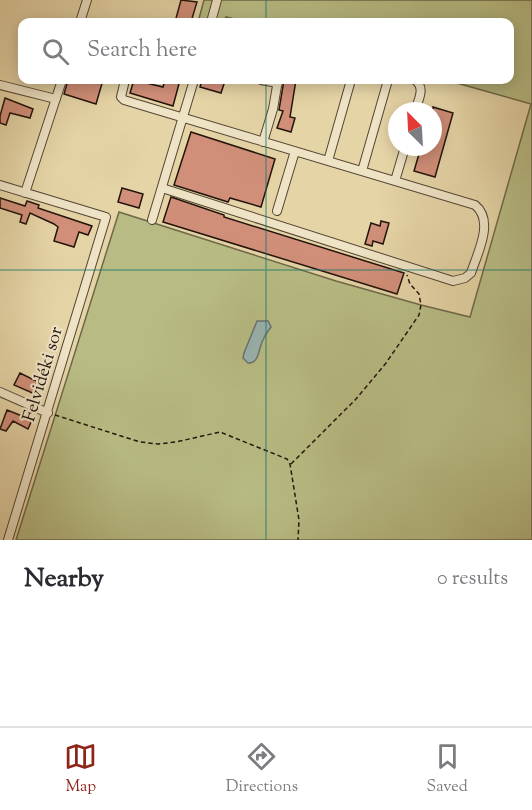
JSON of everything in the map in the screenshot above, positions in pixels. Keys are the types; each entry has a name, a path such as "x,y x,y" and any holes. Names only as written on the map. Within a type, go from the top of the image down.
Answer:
{"street":[{"path":"81,18 87,0"},
{"path":"212,18 217,0"},
{"path":"0,185 25,193 61,84"},
{"path":"124,84 121,97 124,100 475,205 484,214 485,221 471,273 465,278 453,281 162,188"},
{"path":"152,220 193,84"},
{"path":"263,142 277,84"},
{"path":"328,161 350,84"},
{"path":"362,171 387,84"},
{"path":"418,102 421,91 419,84"},
{"path":"0,85 56,99"},
{"path":"277,210 296,151"},
{"path":"395,181 402,156"},
{"name":"Felvidéki sor","path":"8,540 106,217 25,193"},
{"path":"0,392 48,413"}],"path":[{"path":"290,464 356,399 386,363 419,315 422,305 419,294 410,284 407,274 408,267"},
{"path":"48,413 140,442 158,444 220,432 287,459 290,464 300,520 298,540"}],"green space":[{"path":"204,0 532,0 532,540 16,540 119,212 336,281 470,317 531,104 460,84 514,84 514,18 199,18"}],"water":[{"path":"257,321 268,321 271,327 264,338 257,358 248,363 243,358 244,353"}],"building":[{"path":"181,0 197,2 192,18 176,18"},
{"path":"67,84 102,84 96,104 64,94"},
{"path":"133,84 163,87 164,84 179,84 173,106 130,93"},
{"path":"201,84 224,84 221,93 200,87"},
{"path":"283,84 295,84 290,117 295,118 291,132 277,128 283,111 279,110"},
{"path":"5,98 33,109 30,118 10,113 6,125 0,123"},
{"path":"442,110 453,113 442,152"},
{"path":"191,132 275,159 261,207 230,198 228,202 174,185"},
{"path":"418,156 441,156 435,177 414,171"},
{"path":"122,188 143,194 139,208 118,202"},
{"path":"171,197 224,215 224,217 404,273 397,294 163,222"},
{"path":"0,198 25,206 27,201 39,205 38,208 92,226 88,235 79,232 74,247 54,241 58,227 30,213 26,224 20,222 22,215 0,208"},
{"path":"381,221 389,223 383,244 373,241 372,246 365,244 371,223 380,226"},
{"path":"20,373 42,384 37,395 14,385"},
{"path":"7,410 32,420 28,429 13,421 6,431 0,429"}]}
